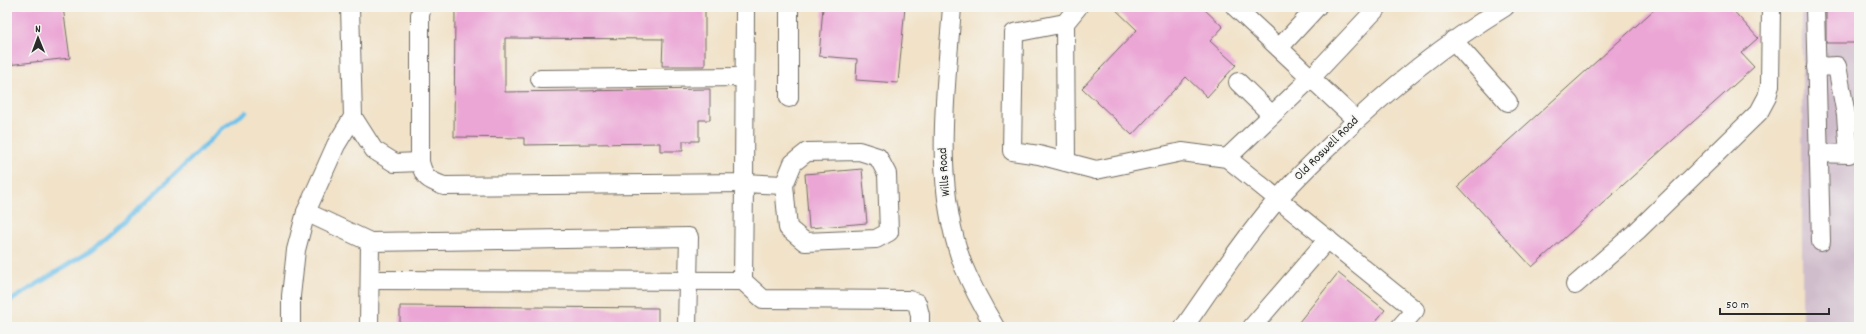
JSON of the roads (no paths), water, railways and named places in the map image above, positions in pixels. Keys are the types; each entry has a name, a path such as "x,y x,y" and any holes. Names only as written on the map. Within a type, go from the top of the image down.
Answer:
{"street":[{"path":"350,7 354,118 374,150 395,162 420,162"},
{"path":"422,7 420,15 420,162 423,174 431,181 444,186 744,183 784,185"},
{"path":"743,280 745,7"},
{"path":"789,7 789,98"},
{"name":"Wills Road","path":"952,7 943,143 945,188 953,232 963,264 974,290 995,327"},
{"path":"1066,162 1065,23 1078,7"},
{"path":"1279,48 1317,7"},
{"path":"1227,158 1310,78 1378,7"},
{"name":"Old Roswell Road","path":"1184,327 1228,263 1278,200 1356,120 1453,40 1505,7"},
{"path":"1575,285 1636,232 1759,112 1767,97 1770,84 1771,7"},
{"path":"1815,7 1821,242"},
{"path":"1246,10 1279,48 1356,120"},
{"path":"1065,23 1014,33 1012,151 1039,155 1096,170 1182,152 1227,158 1415,310 1400,327"},
{"path":"1453,40 1508,102"},
{"path":"1816,67 1837,66 1846,115 1849,154 1818,153"},
{"path":"540,79 744,77"},
{"path":"1238,82 1272,115"},
{"path":"291,327 291,296 296,250 306,212 336,144 354,118"},
{"path":"860,151 878,157 887,174 889,232 876,239 805,242 788,228 784,185 793,163 807,152 860,151"},
{"path":"306,212 370,242 689,237 687,327"},
{"path":"1252,327 1328,239"},
{"path":"369,327 370,242"},
{"path":"370,280 688,282 743,280 763,298 909,300 917,303 920,315 920,327"}],"waterway":[{"path":"7,303 93,249 144,204 223,128 246,112"}]}
